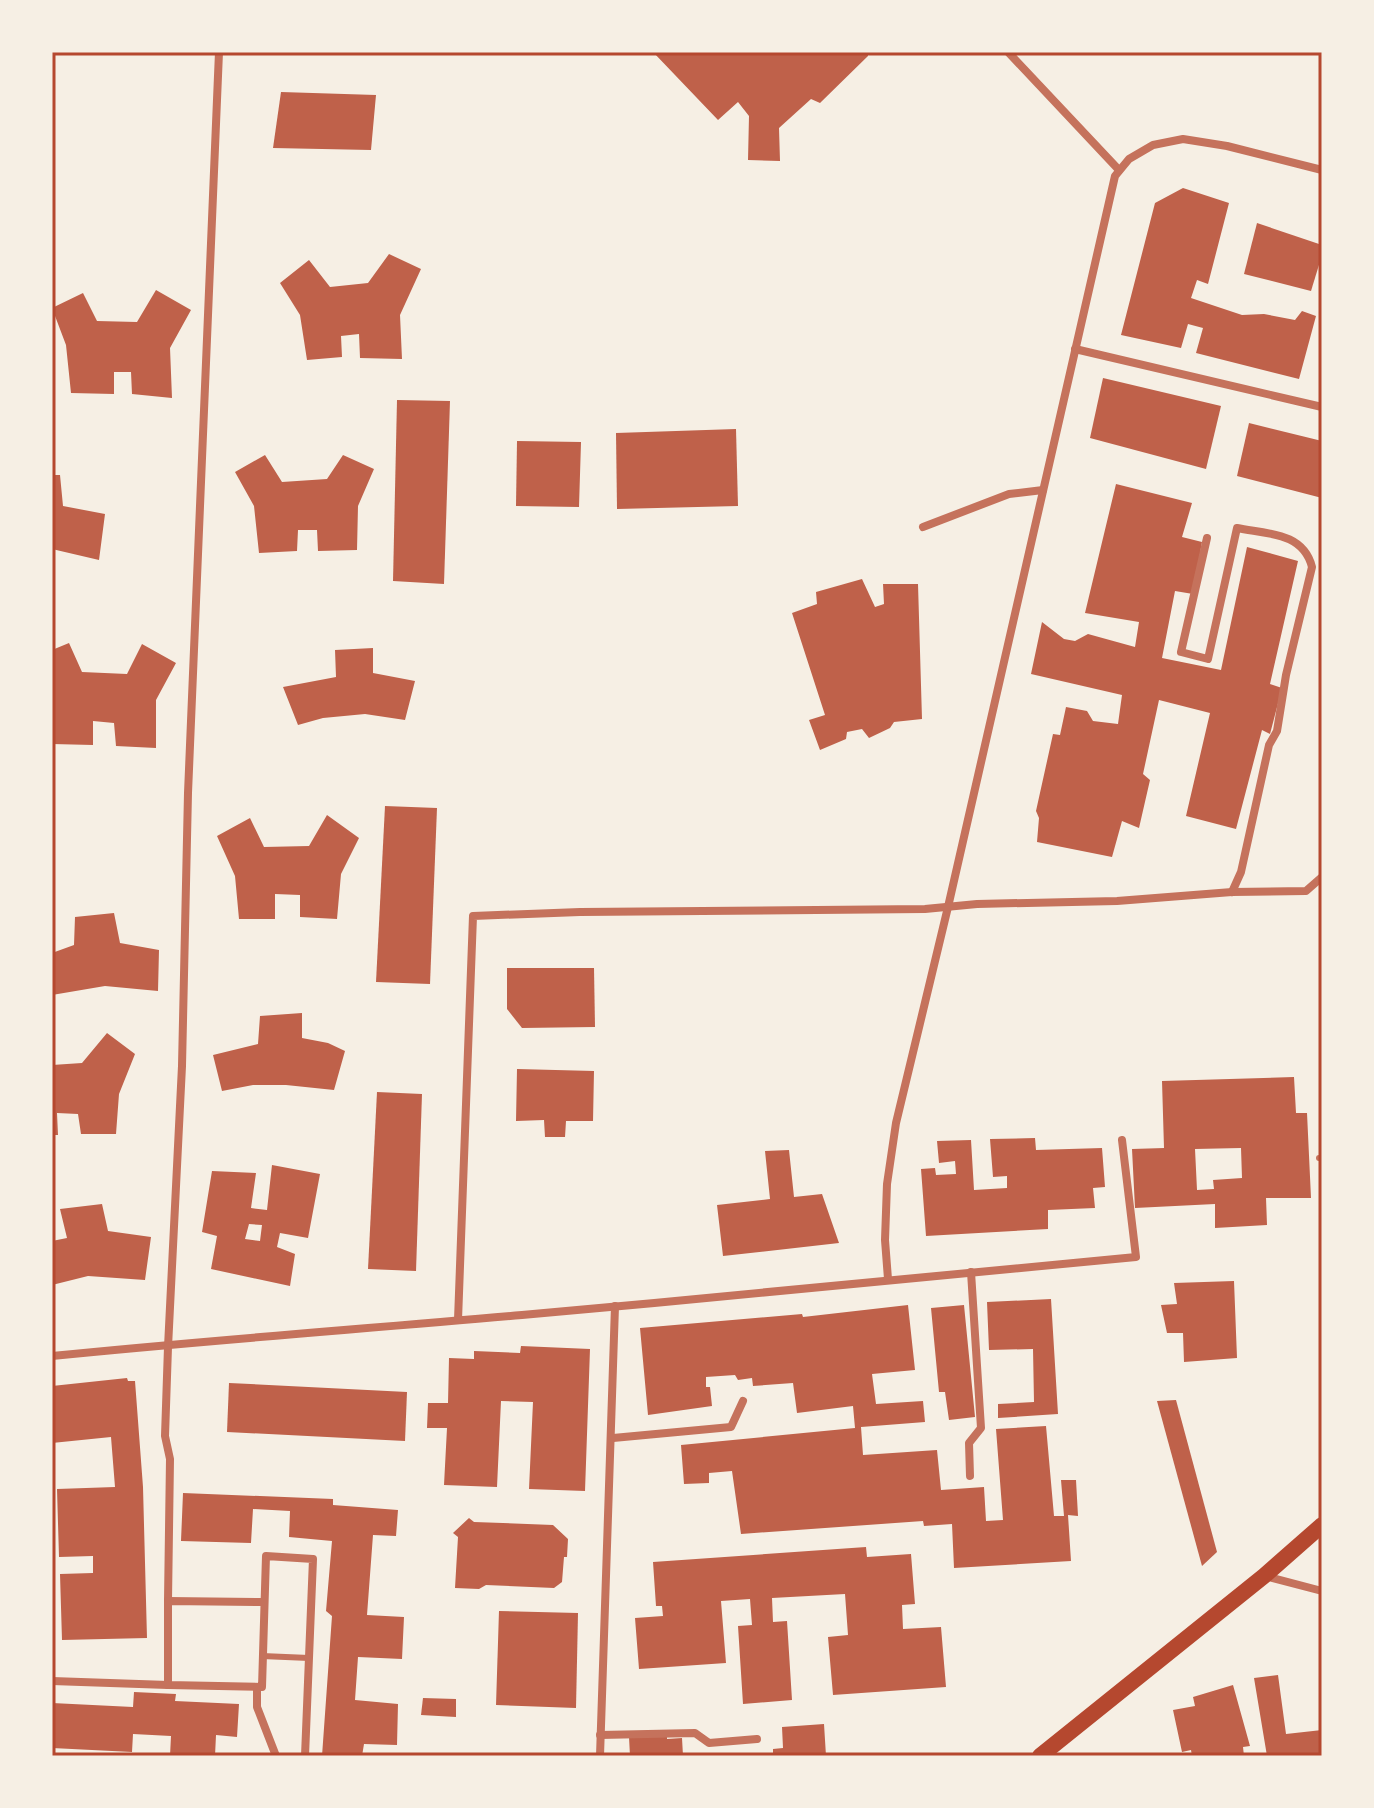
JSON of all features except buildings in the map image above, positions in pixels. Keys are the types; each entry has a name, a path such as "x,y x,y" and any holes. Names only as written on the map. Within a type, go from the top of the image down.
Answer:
{"main road":[{"path":"1040,1756 1264,1576 1322,1525"}],"street":[{"path":"168,1685 170,1459 165,1436 182,1066 188,793 219,52"},
{"path":"1008,52 1119,170"},
{"path":"888,1279 885,1240 887,1184 896,1123 1115,176 1129,159 1153,145 1183,139 1227,146 1322,170"},
{"path":"1075,349 1322,407"},
{"path":"923,527 1009,494 1043,490"},
{"path":"1207,538 1181,652 1208,659 1237,528 1294,540 1309,554 1312,567 1286,675 1277,731 1269,745 1241,872 1232,892"},
{"path":"458,1320 473,916 1117,901 1232,892 1306,891 1322,877"},
{"path":"52,1356 1136,1257 1122,1140"},
{"path":"970,1476 969,1443 981,1428 971,1272"},
{"path":"600,1756 615,1306"},
{"path":"613,1438 731,1427 743,1401"},
{"path":"52,1681 262,1687 266,1556 313,1559 305,1756"},
{"path":"1264,1576 1322,1591"},
{"path":"168,1601 263,1602"},
{"path":"257,1687 257,1707 276,1756"},
{"path":"600,1735 695,1733 709,1743 757,1739"}],"lane":[{"path":"262,1656 309,1658"}]}
